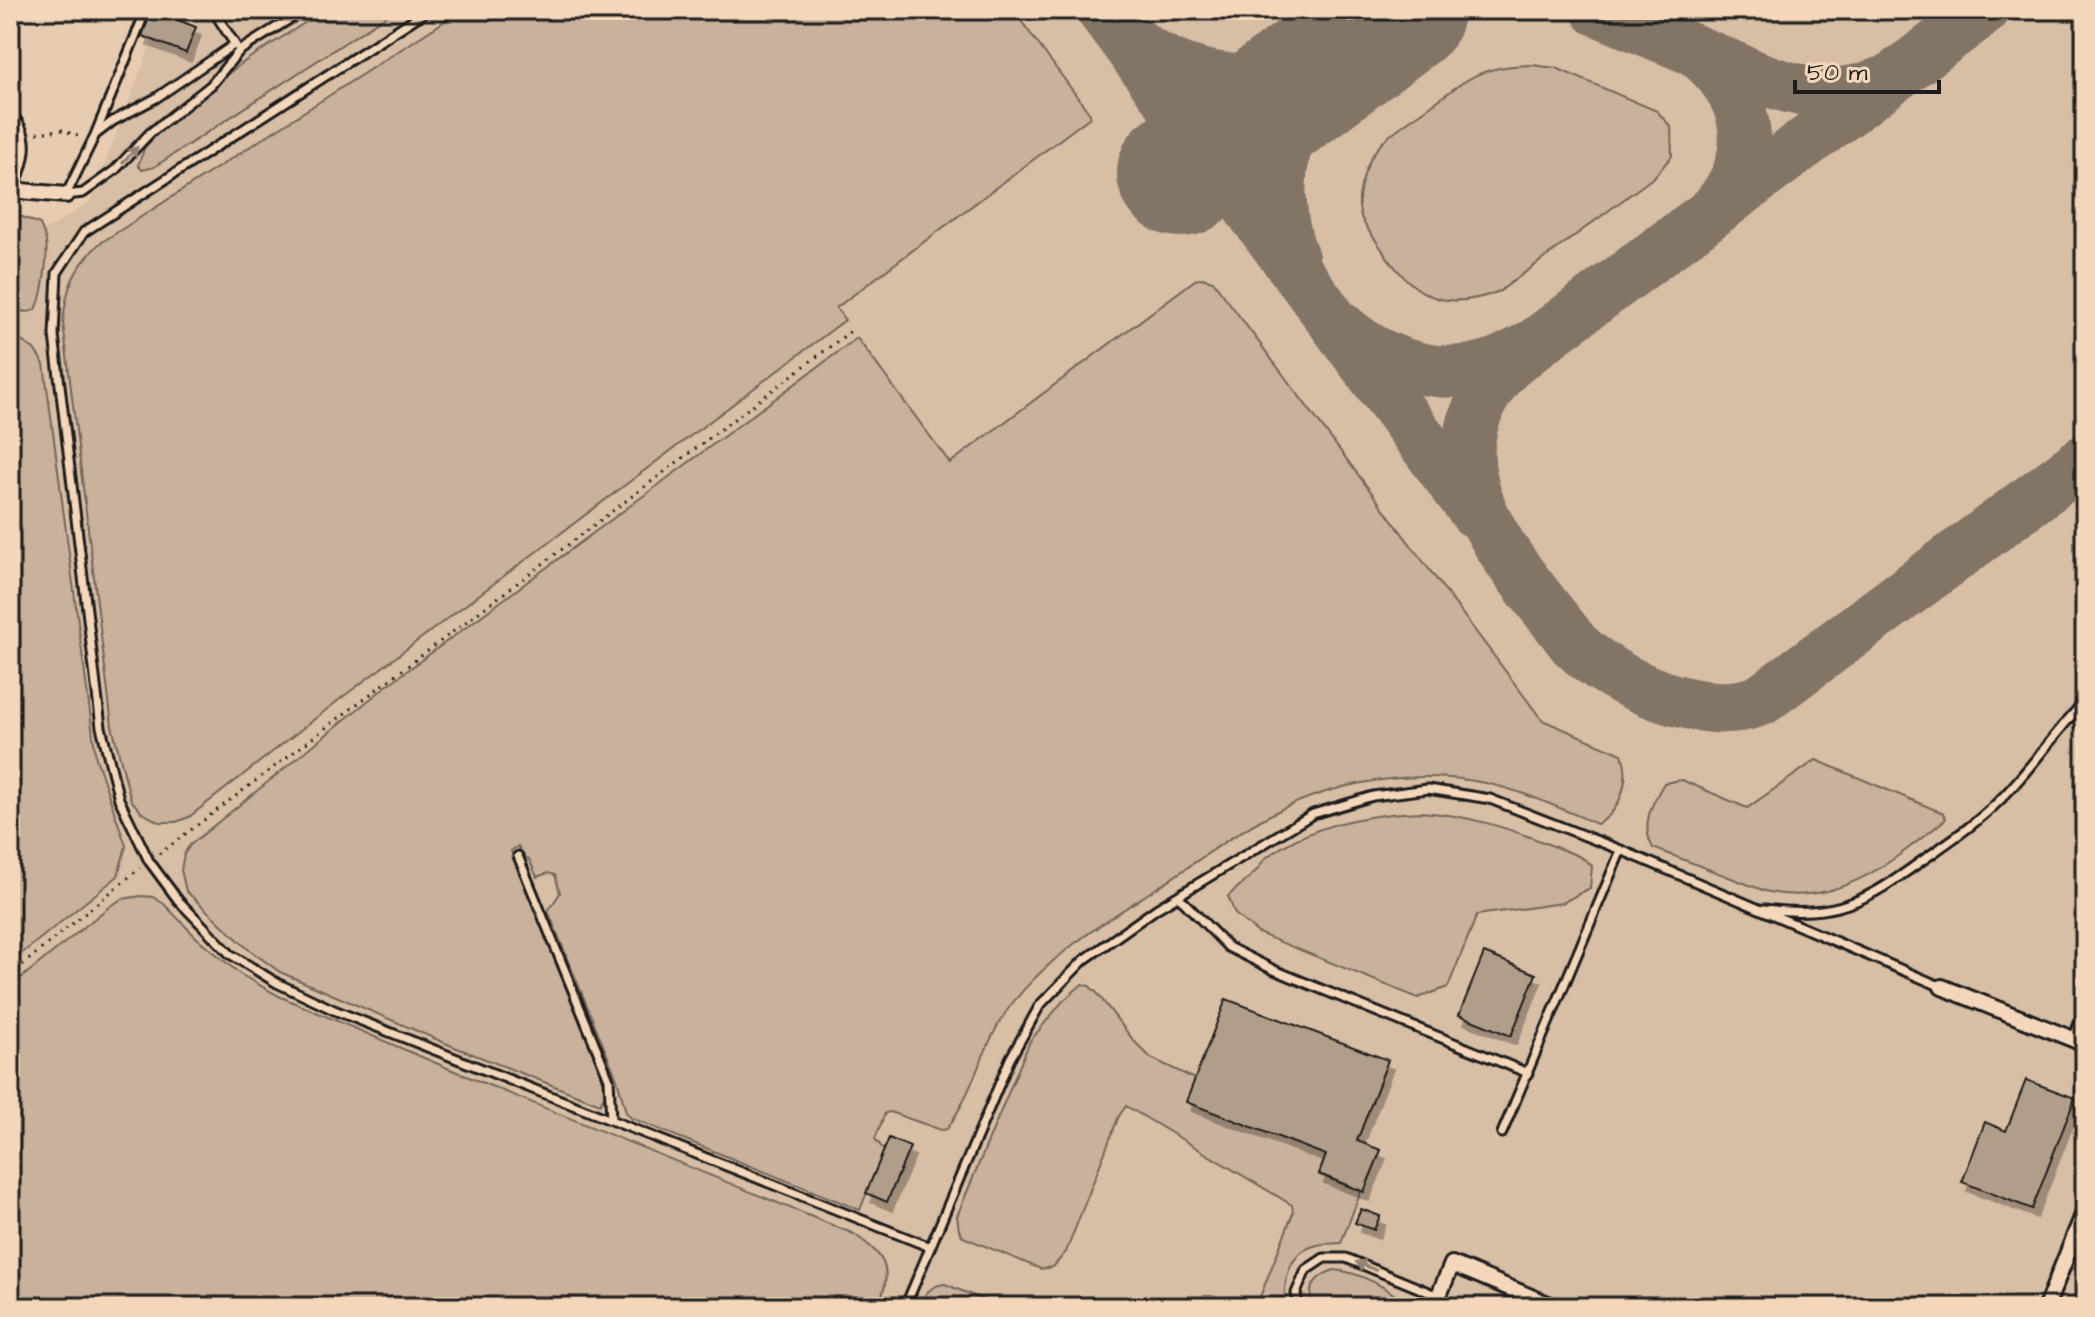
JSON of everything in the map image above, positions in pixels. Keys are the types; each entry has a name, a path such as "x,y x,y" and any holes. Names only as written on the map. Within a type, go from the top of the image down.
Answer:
{"street":[{"path":"12,191 66,195"},
{"path":"1942,987 2079,1042"},
{"path":"2046,1307 2085,1210"},
{"path":"1436,1302 1452,1264 1555,1307"}],"lane":[{"path":"66,195 95,135 146,10"},
{"path":"213,10 237,48"},
{"path":"95,135 113,121 304,10"},
{"path":"428,10 84,232 57,273 54,335 101,727 119,799 149,861 178,900 230,954 277,983 334,1010 930,1247"},
{"path":"66,195 83,193 115,170 150,133 211,85 237,48"},
{"path":"10,113 26,137 24,161 12,191"},
{"path":"1755,908 1790,912 1826,911 1853,904 1882,890 1979,820 2002,798 2085,701"},
{"path":"905,1307 1010,1059 1040,1005 1084,960 1178,896 1313,814 1373,796 1428,789 1490,799 1621,850 1942,987"},
{"path":"1502,1133 1621,850"},
{"path":"518,856 609,1079 611,1120"},
{"path":"1178,896 1228,947 1274,970 1528,1073"},
{"path":"2079,1042 2085,1007"},
{"path":"1298,1307 1296,1293 1306,1270 1324,1258 1346,1258 1436,1302"}],"path":[{"path":"26,137 62,130 82,137"},
{"path":"10,975 149,861 852,330"}],"shaded area":[{"path":"164,10 2085,10 2085,1307 10,1307 10,242 21,246 90,202"},
{"path":"325,10 395,10 154,167 142,170 138,165 145,147 161,130 204,97 222,78"},
{"path":"462,10 1013,10 1090,117 836,308 845,320 344,696 189,817 176,822 159,822 142,813 131,800 112,726 63,323 69,289 83,262 99,244"},
{"path":"1532,65 1556,68 1657,111 1671,127 1672,156 1654,177 1500,291 1461,301 1429,295 1403,277 1363,221 1359,207 1360,193 1370,160 1389,136 1469,79 1501,67"},
{"path":"10,212 40,224 46,240 42,289 37,306 28,312 10,306"},
{"path":"1195,280 1213,281 1542,720 1622,754 1625,774 1622,794 1605,819 1597,824 1528,796 1487,784 1424,777 1360,783 1329,791 1270,815 1102,924 1044,969 1001,1019 947,1129 941,1130 890,1112 885,1113 875,1139 884,1150 860,1210 631,1118 626,1112 617,1079 548,911 560,893 555,875 548,873 537,877 529,859 524,857 518,846 511,851 607,1091 600,1104 452,1046 280,972 248,949 186,891 181,870 184,854 190,845 385,687 857,338 950,463"},
{"path":"10,334 34,349 44,364 96,758 126,846 118,876 10,963"},
{"path":"1816,760 1943,813 1946,819 1863,878 1816,893 1791,895 1765,891 1653,848 1648,823 1652,806 1664,783 1682,780 1747,808"},
{"path":"1420,812 1488,823 1574,854 1592,866 1590,888 1562,903 1477,915 1448,987 1418,998 1258,933 1235,914 1228,896 1267,857 1302,836 1360,818"},
{"path":"153,897 164,904 197,938 240,974 281,997 854,1234 874,1250 884,1265 885,1283 878,1307 10,1307 10,987 110,906 122,899"},
{"path":"1082,984 1096,992 1151,1058 1195,1079 1187,1102 1326,1155 1319,1175 1361,1191 1341,1243 1314,1246 1298,1255 1293,1262 1286,1279 1285,1307 1256,1307 1293,1213 1292,1205 1126,1106 1119,1116 1066,1252 1053,1267 1041,1269 963,1237 957,1216 1030,1041 1062,1002"},
{"path":"1334,1270 1374,1282 1408,1307 1315,1307 1311,1289 1317,1280"},
{"path":"945,1284 1001,1307 918,1307 928,1291"}],"building":[{"path":"152,10 196,27 186,53 142,36"},
{"path":"1484,953 1536,974 1511,1036 1459,1015"},
{"path":"1226,999 1388,1060 1357,1141 1381,1150 1364,1192 1319,1174 1326,1155 1186,1102"},
{"path":"2026,1080 2075,1098 2032,1209 1962,1182 1985,1122 2006,1131"},
{"path":"889,1138 910,1147 887,1202 866,1193"},
{"path":"1361,1209 1380,1216 1374,1230 1355,1223"}],"taxiway":[{"path":"1102,10 1475,512"},
{"path":"1597,10 1696,51"},
{"path":"1535,344 1984,10"},
{"path":"1134,42 1171,64 1191,71 1233,80 1255,80 1306,71 1362,38 1309,98 1290,135 1284,155 1281,197 1282,218 1293,258"},
{"path":"1717,207 1731,187 1740,166 1744,125 1728,86 1696,51 1763,79 1809,92 1856,91 1880,83"},
{"path":"1337,324 1370,349 1428,370 1448,372 1489,366 1535,344 1502,371 1476,413 1469,449 1472,484 1485,518 1527,584 1574,644 1591,659 1636,686 1688,703 1714,707 1739,706 1761,700 2085,460"}],"runway":[{"path":"1181,173 1400,10"}]}
